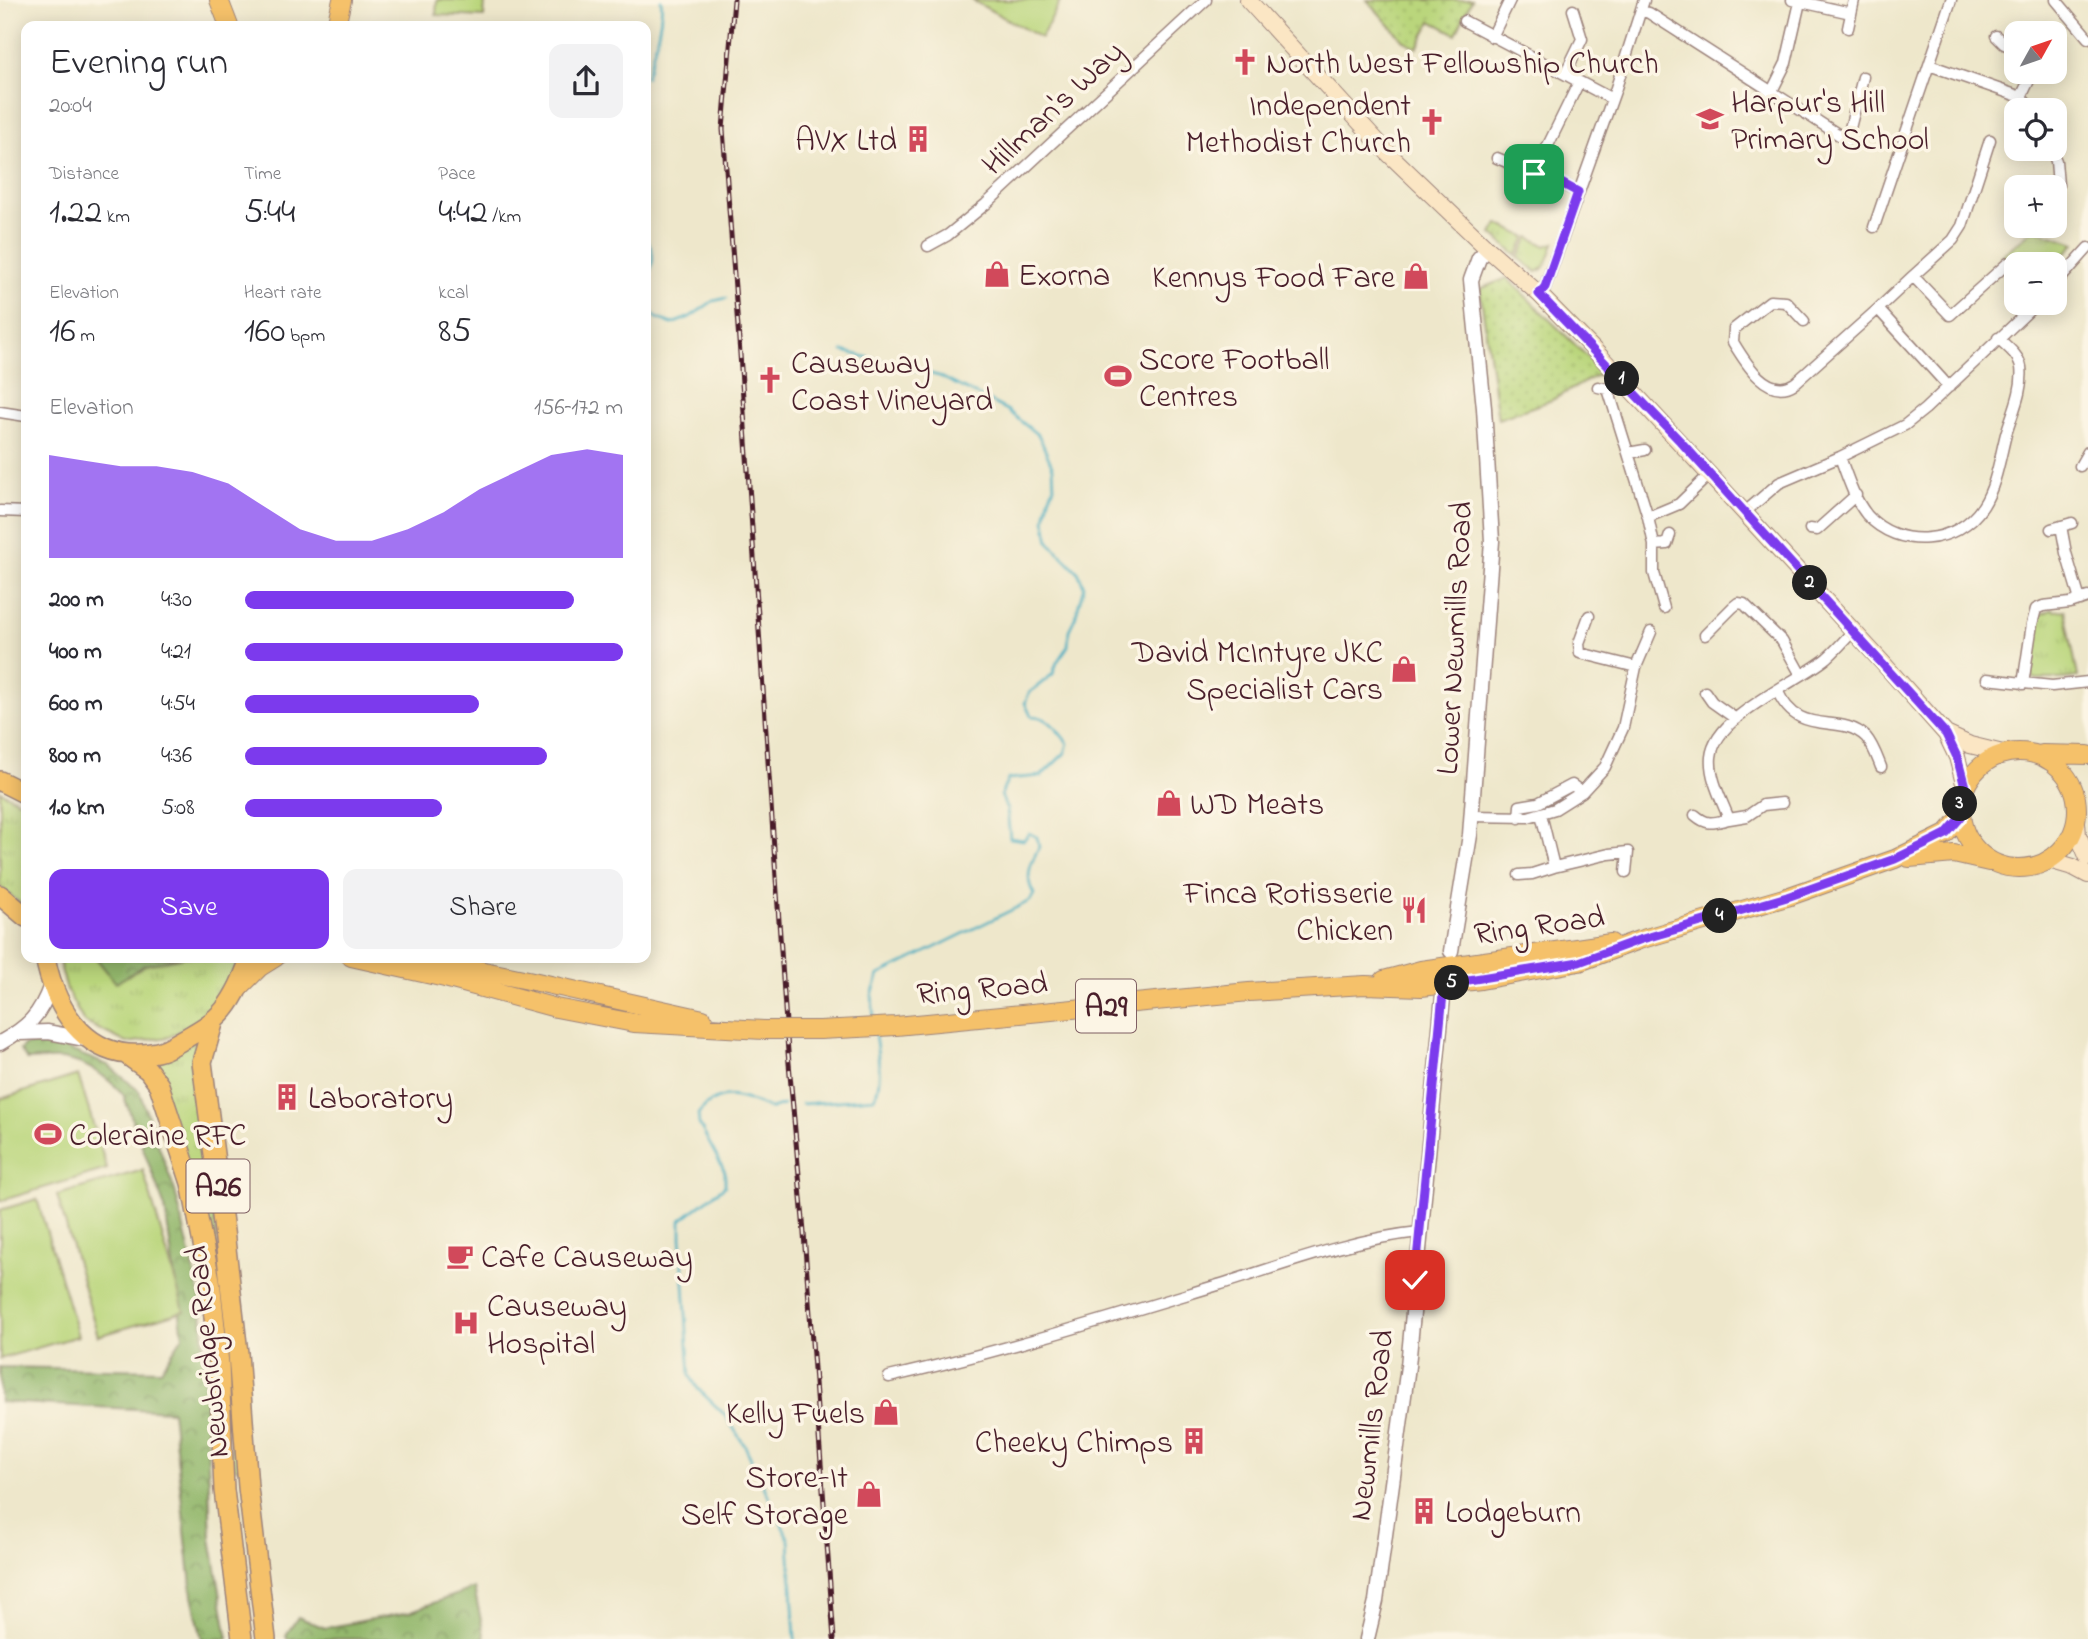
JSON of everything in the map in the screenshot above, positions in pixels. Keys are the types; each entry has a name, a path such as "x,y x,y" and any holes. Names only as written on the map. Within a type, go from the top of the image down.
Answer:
{"highway":[{"path":"0,781 21,792"},
{"path":"0,895 21,913"},
{"path":"46,963 51,985 71,1023 89,1040 126,1054 158,1052 214,1020 237,990 248,963"},
{"name":"Newbridge Road","path":"214,1020 202,1062 229,1272 248,1487 266,1639"},
{"name":"Newbridge Road","path":"126,1054 148,1070 159,1085 194,1196 210,1280 219,1364 224,1490 242,1639"}],"main road":[{"path":"219,0 227,21"},
{"path":"337,21 342,0"},
{"path":"1248,0 1388,153 1539,294 1629,386 1745,512 1946,734 1957,757 1965,787"},
{"path":"1946,734 1970,745 2003,753"},
{"path":"1994,863 1976,850 1965,833 1961,817 1960,803 1965,787 1976,769 1991,758 2019,751 2088,755"},
{"path":"2035,753 2054,763 2068,777 2074,789 2078,835 2088,858"},
{"path":"2049,860 2065,847 2088,791"},
{"name":"Ring Road","path":"378,963 581,1014 634,1023 764,1030 896,1026 1249,992 1365,985 1421,987 1447,967 1579,962 1639,940 1787,897 1895,859 1946,834 1961,817"},
{"name":"Ring Road","path":"1895,859 1954,854 1994,863"},
{"path":"2049,860 2073,867 2088,876"},
{"name":"A29","path":"1994,863 2011,868 2030,868 2049,860"},
{"path":"237,990 266,963"},
{"name":"Ring Road","path":"444,963 731,1027"},
{"path":"564,999 704,1028"}],"street":[{"name":"Hillman's Way","path":"928,246 948,235 986,204 1206,0"},
{"path":"1492,37 1510,0"},
{"path":"1847,28 1854,0"},
{"path":"1874,227 1951,0"},
{"path":"2056,0 2088,38"},
{"path":"1771,93 1786,63 1796,1 1851,13"},
{"path":"1643,6 1649,13 1771,93 1847,139 1863,77"},
{"path":"1539,294 1545,287 1643,6"},
{"path":"1565,74 1582,38 1573,10"},
{"path":"1464,21 1612,99"},
{"path":"1996,36 2004,44"},
{"path":"1929,65 2021,96 2027,84"},
{"path":"1534,174 1579,82"},
{"path":"1804,321 1786,302 1770,301 1734,329 1733,342 1760,378 1772,388 1783,389 1795,383 1953,240 1962,226 1990,140"},
{"path":"1497,158 1534,174 1550,177 1578,192"},
{"path":"2067,271 2088,248"},
{"name":"Lower Newmills Road","path":"1447,967 1471,816 1492,541 1484,408 1471,280 1479,258 1488,249"},
{"path":"1913,276 1950,315 2004,267"},
{"path":"1878,309 1949,387"},
{"path":"1745,512 1779,483 1905,425 2024,315"},
{"path":"1840,457 1856,495 1868,515 1890,532 1914,539 1938,537 1969,522 1982,508 1990,489 2021,384 2021,364 2015,354 1998,338"},
{"path":"1598,387 1608,389 1648,517 1654,545 1654,573 1664,608"},
{"path":"0,412 21,415"},
{"path":"1628,453 1645,450"},
{"path":"2073,454 2084,459"},
{"path":"1648,517 1669,510 1710,474"},
{"path":"1810,529 1817,530 1856,495"},
{"path":"0,511 21,512"},
{"path":"2022,684 2036,609 2084,598 2066,553 2061,526"},
{"path":"1654,545 1667,544 1670,535"},
{"path":"1706,635 1733,607 1738,603 1744,604 1782,641 1801,675"},
{"path":"1589,616 1579,643 1580,653 1636,667"},
{"path":"1729,819 1717,787 1711,760 1716,740 1736,719 1827,658 1853,631"},
{"path":"1471,816 1519,818 1541,814 1570,802 1582,792 1605,766 1623,728 1636,667 1651,632"},
{"path":"1987,679 2064,686 2088,682"},
{"path":"1777,690 1782,701 1804,720 1844,727 1864,736 1881,767"},
{"path":"1705,692 1712,702 1736,719"},
{"path":"1519,818 1520,806 1538,803 1572,785 1582,792"},
{"path":"1695,815 1711,825 1747,816 1763,805 1782,803"},
{"path":"1541,814 1554,867"},
{"path":"1519,875 1628,852 1626,872"},
{"name":"Newmills Road","path":"1367,1639 1376,1601 1408,1366 1447,967"},
{"path":"0,1043 19,1032 43,1008 51,985"},
{"path":"19,1032 48,1032 89,1040"},
{"path":"889,1377 1088,1325 1325,1252 1394,1234 1419,1232"}],"green space":[{"path":"437,0 485,0 484,17 436,15"},
{"path":"972,0 1061,0 1041,38"},
{"path":"1367,0 1472,0 1456,34 1431,21 1417,48 1403,40"},
{"path":"1498,224 1526,237 1517,256 1492,234"},
{"path":"1529,237 1546,246 1554,243 1546,264 1537,272 1519,258"},
{"path":"2023,238 2060,238 2075,243 2067,252 2006,252"},
{"path":"1507,278 1603,372 1552,400 1498,419 1480,289"},
{"path":"2053,609 2065,610 2078,677 2036,679 2032,678 2031,669 2028,668 2039,615"},
{"path":"0,791 21,802 21,904 0,887"},
{"path":"60,963 237,963 229,986 207,1014 169,1037 127,1043 84,1022 67,991"},
{"path":"100,963 155,963 145,965 116,983"},
{"path":"200,1039 196,1052 242,1468 235,1468 232,1462 224,1337 152,1060"},
{"path":"25,1045 62,1047 108,1065 139,1091 175,1191 202,1305 211,1538 228,1639 202,1639 192,1595 172,1411 0,1402 0,1367 161,1370 183,1336 165,1208 123,1094 104,1077 83,1065 62,1059 27,1060 20,1050"},
{"name":"Coleraine RFC","path":"78,1075 107,1169 0,1201 0,1099"},
{"path":"143,1170 184,1311 98,1336 57,1195"},
{"path":"37,1199 78,1336 0,1359 0,1210"},
{"path":"474,1588 485,1639 287,1639 286,1635 298,1617 325,1628 409,1612"}],"waterway":[{"path":"651,60 659,27 661,0"},
{"path":"651,247 651,267"},
{"path":"651,312 657,318 672,324 690,317 713,301 727,298"},
{"path":"843,351 939,376 1007,410 1039,436 1053,468 1054,487 1045,519 1049,542 1078,572 1084,586 1069,630 1068,646 1057,662 1053,674 1029,693 1025,703 1031,716 1048,721 1068,743 1065,753 1041,776 1008,779 1001,795 1007,810 1010,838 1024,840 1029,833 1037,837 1039,847 1029,876 1034,894 1030,901 879,975 872,995 874,1021"},
{"path":"802,1104 874,1098 879,1083 875,1034"},
{"path":"783,1105 771,1109 732,1096 715,1099 698,1114 699,1124 725,1172 725,1186 681,1220 681,1238 690,1376 698,1389 725,1415 745,1446 789,1540 795,1639"}],"railway":[{"path":"734,0 723,129 788,1052 834,1639"}],"place":[{"name":"North West Fellowship Church","path":"1245,62"},
{"name":"Harpur's Hill Primary School","path":"1710,119"},
{"name":"Independent Methodist Church","path":"1432,122"},
{"name":"AVX Ltd","path":"918,139"},
{"name":"Exorna","path":"997,274"},
{"name":"Kennys Food Fare","path":"1416,276"},
{"name":"Score Football Centres","path":"1118,376"},
{"name":"Causeway Coast Vineyard","path":"770,380"},
{"name":"David McIntyre JKC Specialist Cars","path":"1404,669"},
{"name":"WD Meats","path":"1169,803"},
{"name":"Finca Rotisserie Chicken","path":"1414,910"},
{"name":"Laboratory","path":"287,1097"},
{"name":"Coleraine RFC","path":"48,1134"},
{"name":"Cafe Causeway","path":"460,1256"},
{"name":"Causeway Hospital","path":"466,1323"},
{"name":"Kelly Fuels","path":"886,1412"},
{"name":"Cheeky Chimps","path":"1194,1441"},
{"name":"Store-It Self Storage","path":"869,1494"},
{"name":"Lodgeburn","path":"1424,1511"}],"route":[{"path":"1415,1280 1444,984 1579,962 1639,940 1787,897 1895,859 1946,834 1954,827 1961,817 1960,803 1965,787 1957,757 1946,734 1680,441 1539,294 1545,287 1578,192 1550,177 1534,174"}]}
